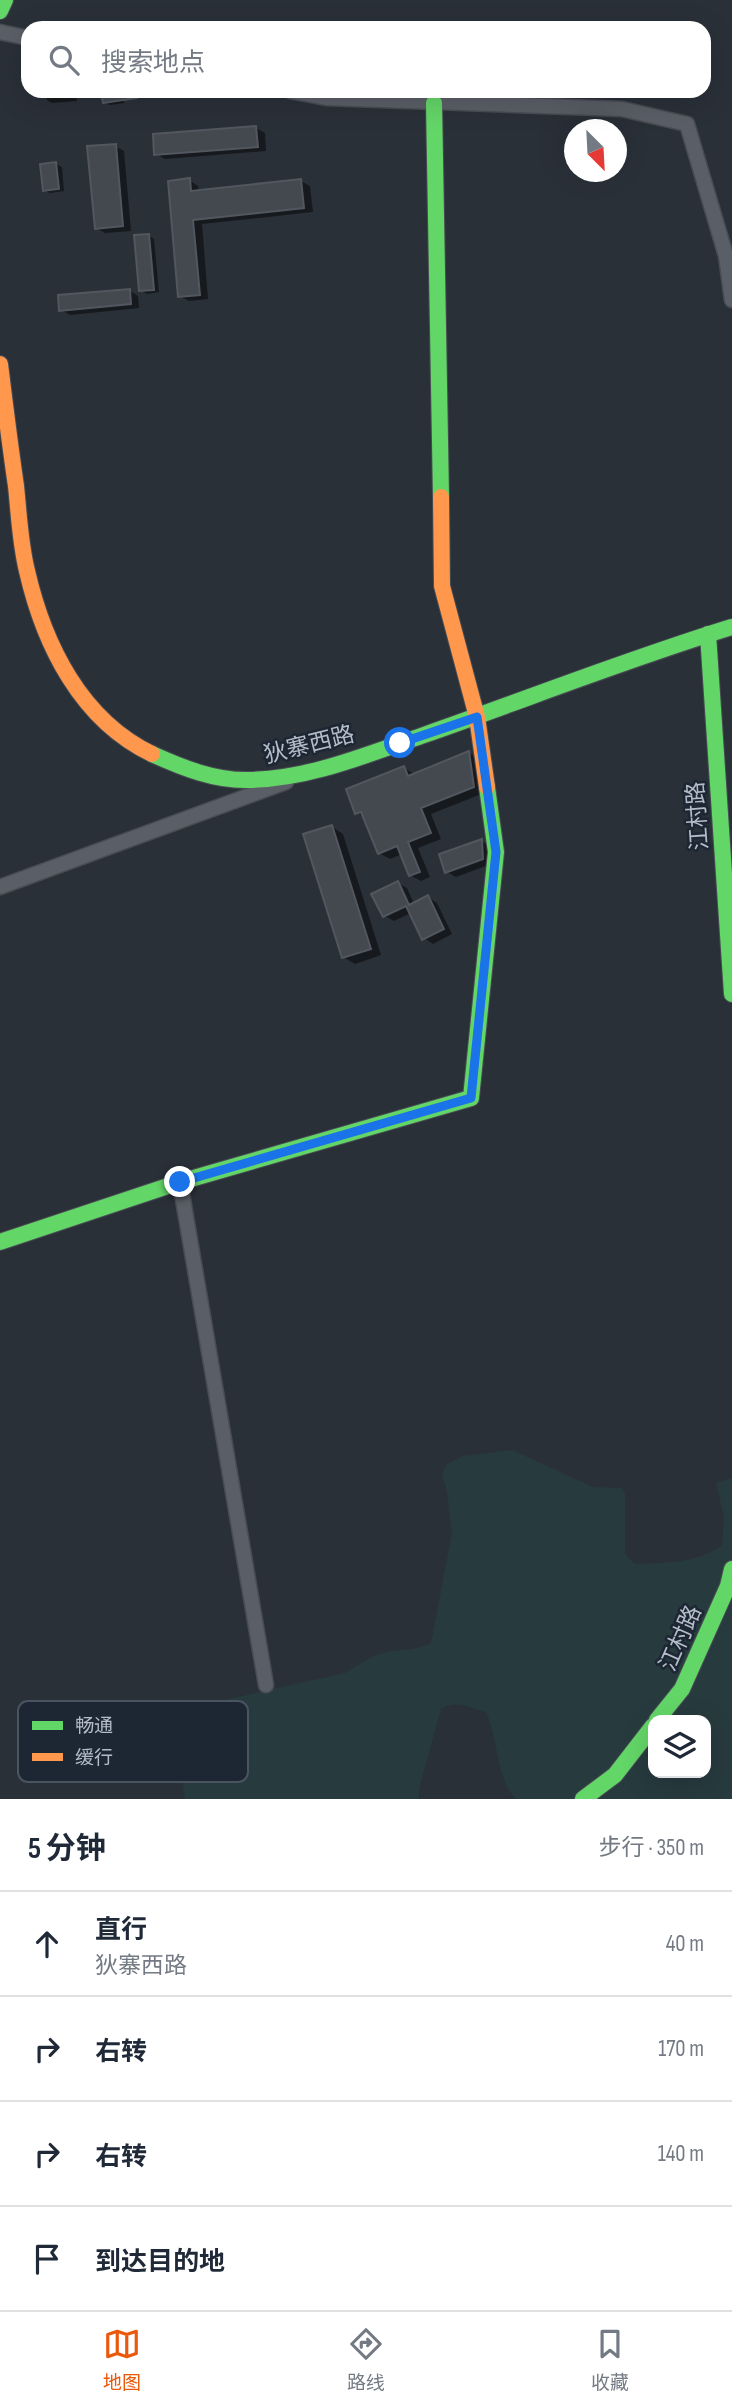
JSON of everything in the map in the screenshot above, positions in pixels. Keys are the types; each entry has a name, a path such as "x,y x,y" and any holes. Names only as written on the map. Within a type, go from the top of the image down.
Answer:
{"street":[{"path":"0,11 5,0"},
{"path":"0,32 21,36"},
{"path":"326,98 621,109 687,124 726,256 732,300"},
{"path":"0,1242 180,1182 471,1098 496,852 477,717 442,586 433,103"},
{"name":"狄寨西路","path":"0,364 22,542 32,596 41,624 60,665 86,703 134,745 173,764 235,779 270,779 347,761 732,627"},
{"name":"江村路","path":"708,634 732,994"},
{"path":"0,887 347,761"},
{"path":"180,1182 267,1685"},
{"name":"江村路","path":"661,1715 682,1689 728,1586 732,1569"},
{"path":"583,1799 615,1774 648,1732"}],"green space":[{"path":"512,1450 593,1487 622,1488 625,1494 625,1554 635,1564 692,1559 722,1545 724,1518 716,1483 732,1478 732,1799 516,1799 504,1780 486,1712 452,1705 441,1709 419,1789 419,1799 185,1799 183,1782 248,1782 248,1701 220,1701 345,1673 380,1654 415,1649 431,1643 452,1533 447,1491 442,1475 446,1465 463,1456"}],"building":[{"path":"102,98 137,98 103,103"},
{"path":"256,126 258,147 154,155 153,134"},
{"path":"116,144 123,226 95,229 87,146"},
{"path":"56,162 59,189 43,191 40,164"},
{"path":"190,178 191,191 301,179 304,208 193,220 200,295 178,297 168,181"},
{"path":"149,234 154,290 139,291 134,235"},
{"path":"130,289 131,304 59,311 58,295"},
{"path":"469,751 474,787 421,808 431,833 408,842 420,872 409,876 397,846 378,854 361,812 355,814 346,789 404,766 408,776"},
{"path":"332,825 371,949 342,958 303,834"},
{"path":"482,839 483,859 445,873 439,854"},
{"path":"398,881 409,905 428,895 444,929 422,940 406,906 383,917 371,894"}],"traffic: fast":[{"path":"0,11 5,0"},
{"path":"434,103 441,497"},
{"path":"152,754 187,769 236,780 294,775 360,757 732,627"},
{"path":"708,634 732,994"},
{"path":"0,1242 180,1182 471,1098 496,852 487,787"},
{"path":"661,1715 682,1689 728,1586 732,1569"},
{"path":"583,1799 615,1775 648,1732"}],"traffic: slow":[{"path":"0,364 23,550 34,599 44,626 69,678 86,701 127,739 152,754"},
{"path":"441,497 442,586 477,717 487,787"}],"route":[{"path":"180,1182 471,1098 496,852 477,717 400,743"}]}
